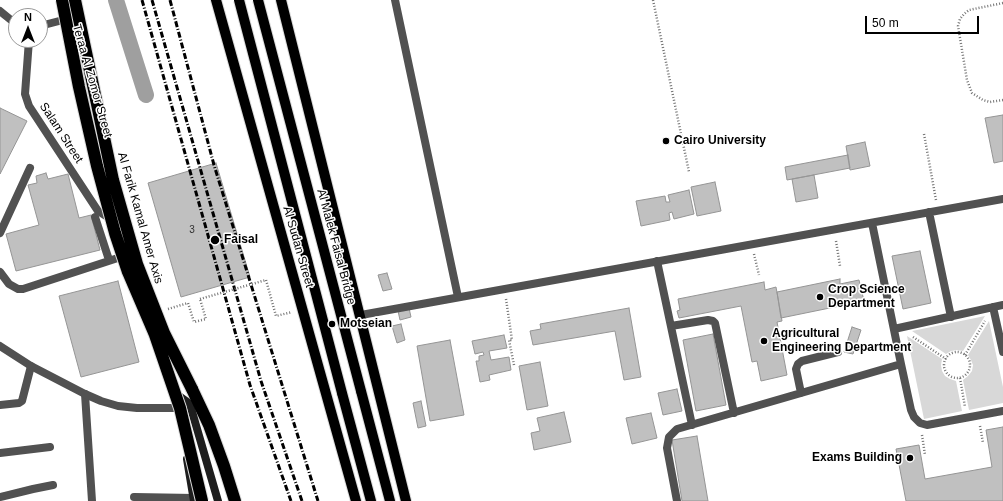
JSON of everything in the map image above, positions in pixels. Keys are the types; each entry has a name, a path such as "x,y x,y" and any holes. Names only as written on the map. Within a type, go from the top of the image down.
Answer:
{"highway":[{"name":"Al Farik Kamal Amer Axis","path":"62,0 80,94 97,166 115,233 128,272 155,335 181,415 196,500"},
{"name":"Al Farik Kamal Amer Axis","path":"75,0 113,180 137,264 164,333 209,425 235,501"}],"main road":[{"name":"Teraa Al Zomor Street","path":"58,0 118,218 179,396 178,408 196,500"},
{"name":"Al Sudan Street","path":"216,0 356,501"},
{"path":"239,0 371,501"},
{"name":"Al Malek Faisal Bridge","path":"258,0 390,501"},
{"path":"281,0 361,315 406,501"},
{"name":"Teraa Al Zomor Street","path":"179,396 190,404 218,501"}],"street":[{"path":"395,0 458,297"},
{"path":"48,24 63,20"},
{"name":"Salam Street","path":"28,48 25,94 29,106 98,211 109,218 118,218"},
{"path":"0,233 30,168"},
{"path":"361,315 1003,199"},
{"path":"929,212 951,317"},
{"path":"95,217 109,260"},
{"path":"872,223 897,328 901,364 911,410 914,417 920,423 927,425 1003,411"},
{"path":"0,272 9,284 18,288 23,288 130,254"},
{"path":"657,261 692,425"},
{"path":"897,328 1003,305"},
{"path":"993,307 1003,352"},
{"path":"671,326 708,320 715,323 734,413"},
{"path":"0,346 31,366 86,394 118,406 137,408 178,408"},
{"path":"801,393 796,369 798,364 802,361 838,352"},
{"path":"677,501 667,448 669,437 673,432 678,429 901,364"},
{"path":"0,405 19,403 22,401 31,366"},
{"path":"86,394 92,501"},
{"path":"0,453 50,447"},
{"path":"0,497 53,485"},
{"path":"134,497 196,500"}],"path":[{"path":"653,0 689,172"},
{"path":"1003,4 969,10 964,14 958,26 969,87 977,97 983,100 990,102 1003,100"},
{"path":"924,134 938,211"},
{"path":"833,230 840,266"},
{"path":"752,244 758,275"},
{"path":"188,303 194,322 206,319 200,299 266,280 276,316"},
{"path":"504,288 512,340 509,340 514,365"},
{"path":"965,355 993,307"},
{"path":"897,328 946,359"},
{"path":"952,353 961,353 965,355 968,358 970,368 968,372 960,378 950,376 944,368 946,359 952,353"},
{"path":"960,378 967,417"},
{"path":"977,416 983,443"},
{"path":"920,423 926,455"}],"shaded area":[{"path":"985,316 963,351 951,351 946,354 912,331"},
{"path":"989,321 1003,387 1003,403 969,410 963,380 972,371 973,365 968,355"},
{"path":"907,336 942,359 942,371 945,376 956,381 962,411 924,419"}],"building":[{"path":"0,108 27,121 0,174"},
{"path":"1003,115 1003,161 994,163 985,118"},
{"path":"865,142 870,166 850,170 846,146"},
{"path":"848,155 850,168 787,180 785,167"},
{"name":"Faisal","path":"216,163 250,277 181,297 148,183"},
{"path":"46,173 48,179 68,174 79,218 91,215 100,250 16,271 6,234 39,225 28,185 37,183 36,176"},
{"path":"814,175 818,198 796,202 792,179"},
{"path":"715,182 721,211 697,216 691,187"},
{"path":"689,190 694,214 674,219 672,212 669,213 670,220 641,226 636,201 665,196 666,202 670,202 668,195"},
{"path":"920,251 931,303 903,309 892,256"},
{"path":"387,273 392,289 383,291 378,275"},
{"name":"Crop Science Department","path":"840,279 840,284 859,280 864,301 781,318 777,292"},
{"path":"118,281 139,362 81,377 59,296"},
{"name":"Agricultural Engineering Department","path":"764,282 765,290 776,287 782,321 777,322 787,375 761,381 757,361 752,362 741,306 679,318 677,311 680,310 678,299"},
{"path":"409,308 411,317 400,320 398,311"},
{"path":"629,308 641,377 624,380 615,331 533,345 530,331 541,329 540,324"},
{"path":"401,324 405,340 397,343 392,326"},
{"path":"852,327 861,330 853,354 844,352"},
{"path":"713,334 726,405 696,411 683,340"},
{"path":"504,335 507,348 489,351 491,360 509,357 511,370 489,375 490,380 480,382 476,361 479,361 479,356 484,355 483,352 475,354 472,341"},
{"path":"450,340 464,415 430,421 417,346"},
{"path":"540,362 548,406 527,410 519,366"},
{"path":"677,389 682,411 663,415 658,393"},
{"path":"421,401 426,426 418,428 413,403"},
{"path":"564,412 571,442 534,450 531,433 540,431 537,418"},
{"path":"651,413 657,438 632,444 626,418"},
{"name":"Exams Building","path":"1003,427 1003,501 906,501 896,449 919,445 925,479 992,467 986,430"},
{"path":"697,436 708,501 682,501 672,440"}],"waterway":[{"path":"116,0 146,95"}],"railway":[{"path":"142,0 250,385 291,501"},
{"path":"152,0 261,381 302,501"},
{"path":"170,0 214,165 318,501"}],"place":[{"name":"Cairo University","path":"666,141"},
{"name":"Faisal","path":"215,240"},
{"name":"Crop Science Department","path":"820,297"},
{"name":"Motseian","path":"332,324"},
{"name":"Agricultural Engineering Department","path":"764,341"},
{"name":"Exams Building","path":"910,458"}]}
